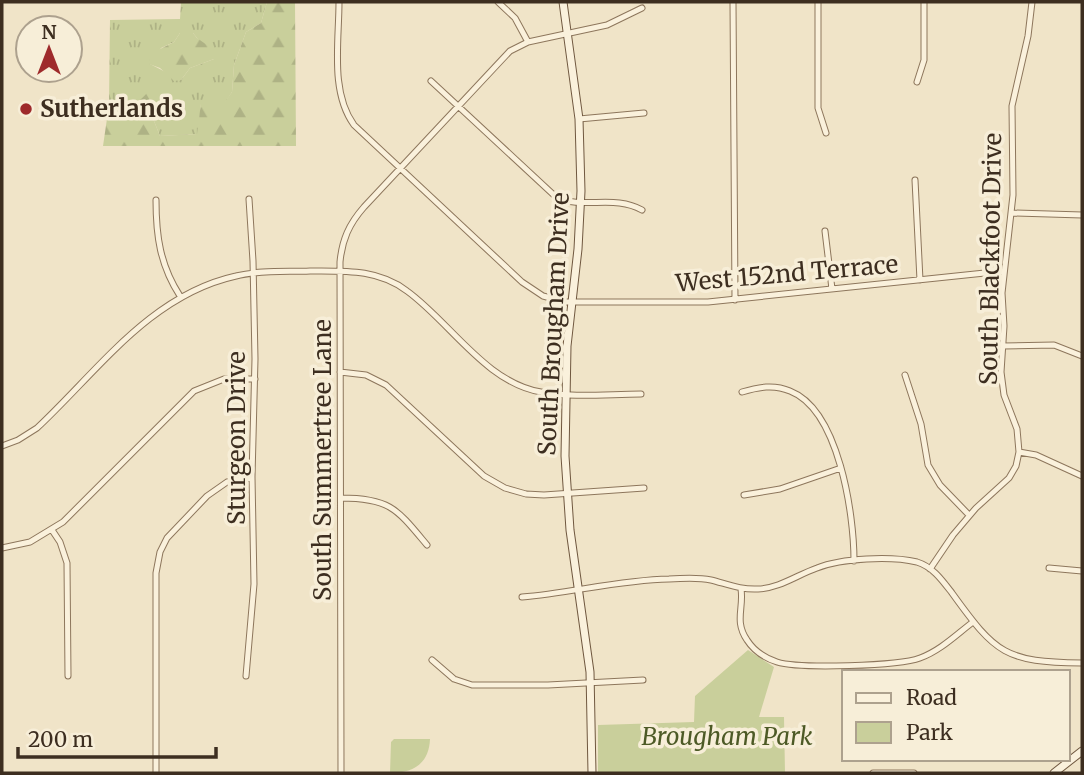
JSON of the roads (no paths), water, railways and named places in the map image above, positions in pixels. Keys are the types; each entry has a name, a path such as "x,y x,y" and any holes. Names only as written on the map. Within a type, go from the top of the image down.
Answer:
{"street":[{"name":"West 152nd Terrace","path":"339,2 341,101 355,125 531,289 549,298 588,303 735,300 1004,271"},
{"path":"498,2 515,18 528,41 607,25 642,8"},
{"name":"South Brougham Drive","path":"563,2 579,119 581,202 564,394 566,494 591,682 592,773"},
{"path":"733,2 735,300"},
{"path":"818,2 818,108 826,133"},
{"path":"917,82 924,60 924,2"},
{"name":"South Blackfoot Drive","path":"1019,452 1017,429 1002,382 1004,271 1012,213 1012,106 1028,36 1032,2"},
{"name":"South Summertree Lane","path":"341,773 341,250 349,227 363,207 510,51 528,41"},
{"path":"431,81 556,197 569,202 629,203 642,210"},
{"path":"579,119 643,113"},
{"path":"915,180 920,280"},
{"name":"Sturgeon Drive","path":"246,676 254,584 254,273 249,199"},
{"path":"156,200 158,242 165,268 180,296"},
{"path":"1012,213 1082,215"},
{"path":"825,231 832,289"},
{"path":"2,446 37,428 139,327 180,296 225,279 254,273 340,271 370,274 399,285 500,375 524,388 564,394 641,394"},
{"path":"1003,346 1054,345 1082,356"},
{"path":"340,372 366,375 386,385 484,476 497,484 526,494 644,488"},
{"path":"905,375 921,424 928,465 940,485 970,515"},
{"path":"2,548 30,541 52,530 194,391 224,379 255,379"},
{"path":"742,392 759,387 792,391 817,412 841,468 853,530 854,561"},
{"path":"930,569 948,541 970,515 1009,478 1016,466 1019,452 1037,455 1082,476"},
{"path":"744,495 780,489 841,468"},
{"path":"156,773 156,573 160,552 171,532 212,491 232,480 252,477"},
{"path":"341,498 368,498 390,506 405,518 427,545"},
{"path":"52,530 67,563 68,676"},
{"path":"522,597 634,581 696,579 711,580 741,589 758,589 781,585 821,566 854,561 907,560 923,564 938,574 973,622 999,647 1018,657 1045,663 1082,663"},
{"path":"1049,568 1082,571"},
{"path":"741,589 740,624 747,642 760,654 785,664 892,664 914,660 932,653 973,622"},
{"path":"432,660 454,679 471,685 643,680"},
{"path":"1054,773 1069,761"},
{"path":"873,773 914,773"}],"place":[{"name":"Sutherlands","path":"26,109"}],"park label":[{"name":"Brougham Park","path":"727,737"}]}
